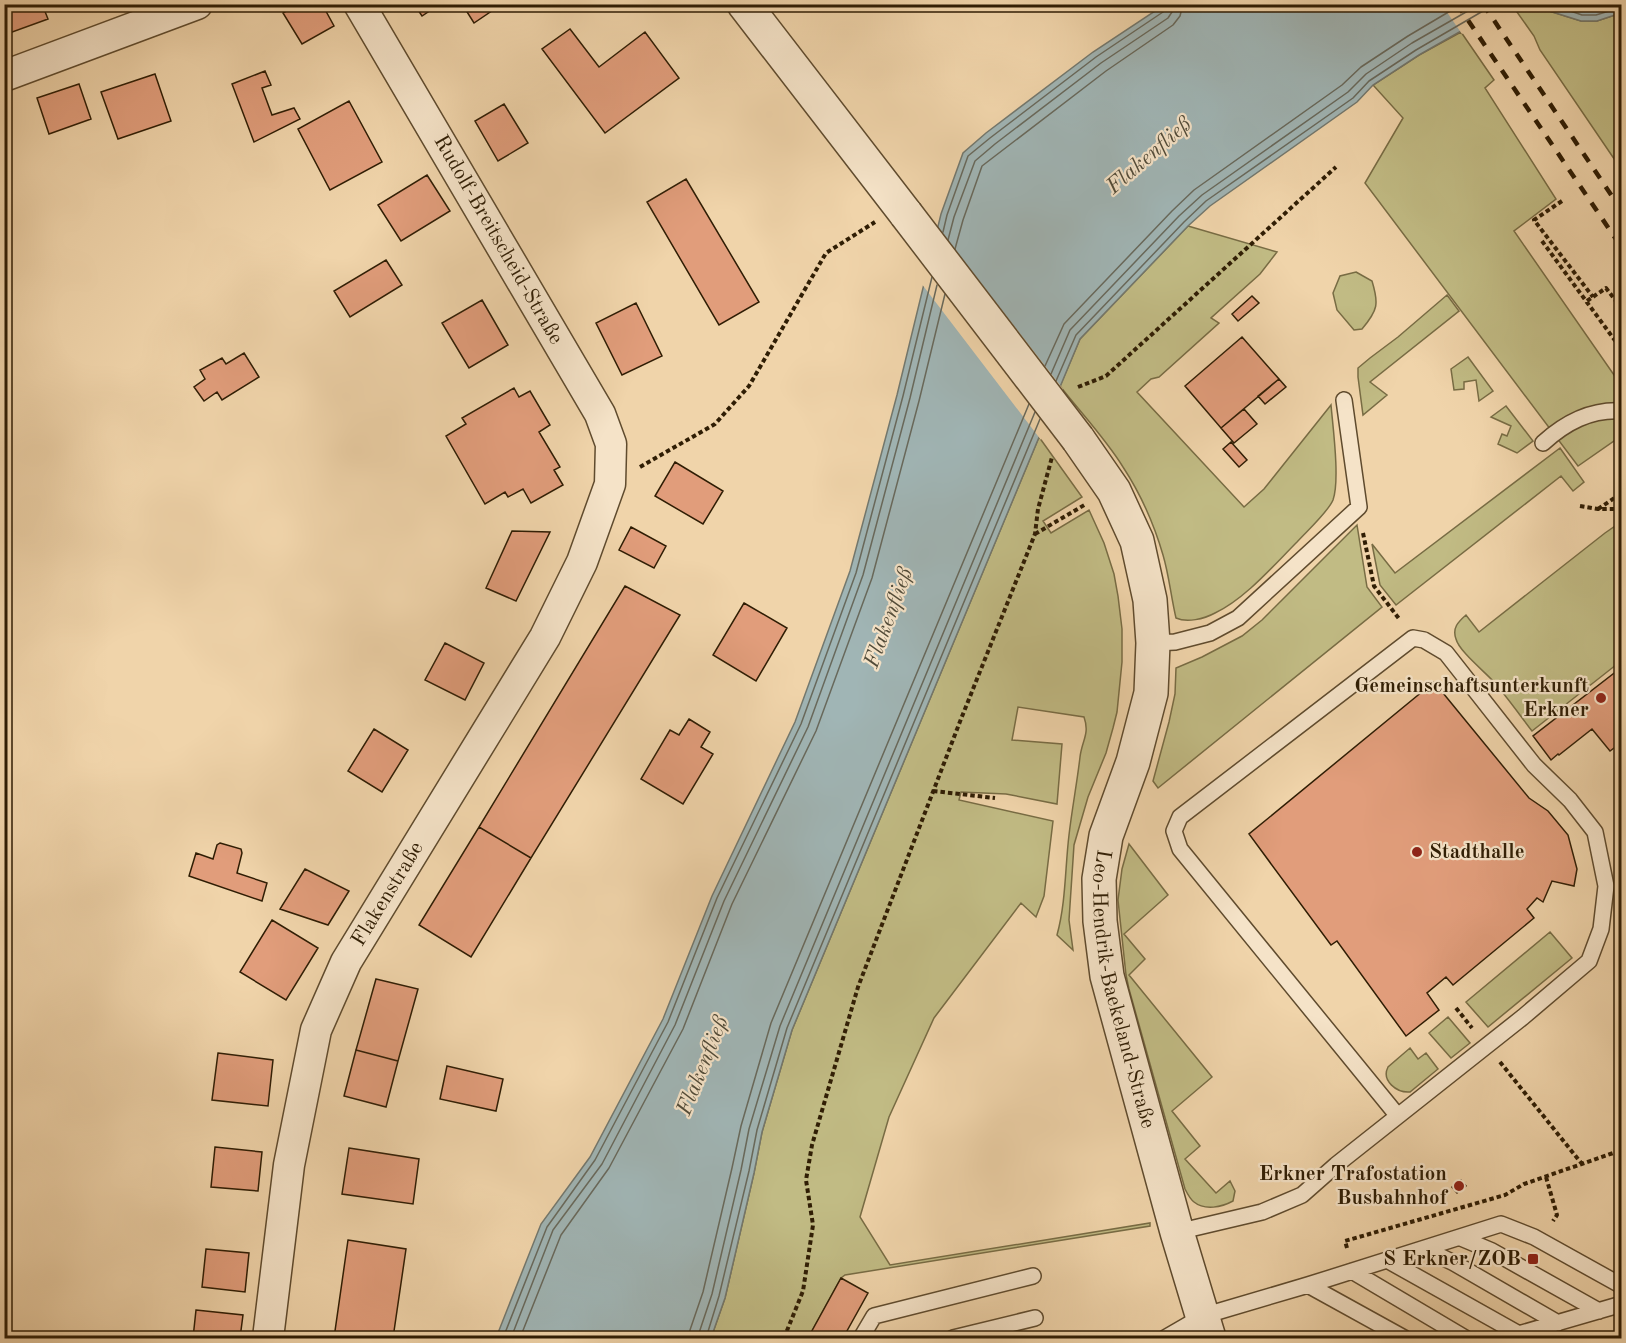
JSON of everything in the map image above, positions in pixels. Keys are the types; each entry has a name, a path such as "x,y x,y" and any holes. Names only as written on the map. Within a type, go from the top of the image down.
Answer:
{"street":[{"path":"4,76 197,4"},
{"name":"Rudolf-Breitscheid-Straße","path":"359,4 600,414 611,444 610,484"},
{"path":"744,4 892,217"},
{"name":"Leo-Hendrik-Baekeland-Straße","path":"892,217 1065,447 1114,491 1137,541 1150,600 1153,643 1151,693 1133,762 1106,836 1099,879 1100,911 1107,976 1206,1327"},
{"name":"Flakenstraße","path":"267,1338 289,1165 316,1030 346,962 544,637 582,562 610,484"}],"lane":[{"path":"1153,643 1175,642 1210,633 1238,618 1359,507 1344,400"},
{"path":"1543,443 1554,432 1575,419 1599,411 1622,411"},
{"path":"1178,1232 1262,1212 1302,1195 1397,1115 1523,1017 1589,961 1601,928 1606,886 1595,832 1570,800 1534,765 1446,653 1424,640 1413,638 1180,817 1174,831 1180,849 1397,1115"},
{"path":"1165,1338 1206,1327 1308,1285 1501,1224 1534,1237 1622,1286"},
{"path":"1461,1238 1492,1251 1599,1311"},
{"path":"1425,1248 1558,1323"},
{"path":"1387,1260 1512,1336 1622,1304"},
{"path":"1352,1271 1466,1338"},
{"path":"861,1338 874,1316 1033,1276"},
{"path":"1308,1285 1404,1338"},
{"path":"953,1338 1035,1318"}],"path":[{"path":"1071,390 1106,376 1336,167"},
{"path":"1562,201 1534,220 1593,297"},
{"path":"610,484 715,424 749,386 825,253 892,217"},
{"path":"1542,241 1622,350"},
{"path":"1587,301 1606,288 1622,309"},
{"path":"784,1338 803,1291 813,1225 806,1180 812,1144 858,987 1035,534 1038,509 1065,447"},
{"path":"1598,509 1622,493"},
{"path":"1035,534 1088,502"},
{"path":"1580,506 1622,509"},
{"path":"1364,538 1374,586 1413,638"},
{"path":"933,791 994,798"},
{"path":"1456,1008 1582,1164"},
{"path":"1345,1241 1504,1195 1524,1184 1622,1150"},
{"path":"1546,1178 1557,1215 1552,1224"}],"shaded area":[{"path":"1512,5 1530,5 1581,21 1597,21 1621,13 1621,169 1540,50 1534,36"},
{"path":"1461,32 1494,80 1485,88 1556,199 1514,231 1621,385 1621,436 1578,466 1365,183 1403,118 1373,85 1419,55"},
{"path":"1188,226 1277,252 1260,274 1211,318 1219,323 1159,377 1151,379 1137,392 1244,507 1264,489 1331,405 1336,467 1333,500 1317,521 1269,571 1237,599 1211,615 1190,620 1176,618 1167,570 1159,543 1135,487 1109,446 1060,386 1080,339"},
{"path":"1356,272 1372,281 1376,306 1362,329 1354,330 1337,310 1333,293 1340,276"},
{"path":"1447,295 1459,311 1370,382 1387,395 1363,415 1358,368"},
{"path":"1468,357 1493,391 1479,401 1476,380 1464,382 1464,389 1454,390 1451,369"},
{"path":"1506,406 1533,441 1517,453 1498,444 1502,434 1507,436 1511,426 1491,417"},
{"path":"1039,437 1082,497 1043,521 1051,533 1089,510 1104,543 1114,574 1122,629 1122,662 1117,712 1106,753 1088,797 1074,845 1069,920 1073,950 1057,935 1062,910 1070,825 1086,723 1084,717 1018,707 1012,740 1062,744 1057,804 1006,794 961,792 959,800 1053,821 1044,896 1036,917 1021,903 934,1018 889,1117 860,1217 890,1265 1150,1223 1150,1226 845,1275 841,1278 808,1338 711,1338 725,1298 762,1132 792,1030"},
{"path":"1560,448 1584,482 1573,491 1561,476 1396,605 1380,585 1372,544 1395,573"},
{"path":"1621,522 1621,661 1532,731 1494,682 1458,644 1455,635 1456,626 1466,615 1479,632"},
{"path":"1357,525 1367,587 1382,607 1158,788 1153,781 1175,694 1176,668 1242,636 1262,620"},
{"path":"1129,844 1168,895 1124,934 1145,959 1129,975 1212,1077 1172,1111 1200,1146 1185,1159 1216,1193 1230,1181 1235,1191 1233,1201 1224,1205 1208,1207 1198,1205 1185,1189 1129,989 1118,900 1122,869"},
{"path":"1550,932 1572,958 1488,1027 1466,1002"},
{"path":"1448,1017 1470,1043 1451,1058 1429,1033"},
{"path":"1410,1048 1418,1059 1426,1053 1438,1069 1410,1092 1405,1092 1395,1088 1388,1081 1386,1072 1388,1067"}],"water":[{"name":"Flakenfließ","path":"1164,5 1507,5 1419,55 1373,85 1357,102 1210,206 1080,339 792,1030 762,1132 725,1298 711,1338 496,1338 541,1224 590,1157 663,1019 712,896 795,722 850,571 897,395 941,214 963,153 1093,52"},
{"path":"1530,5 1621,5 1621,13 1597,21 1581,21"}],"pier":[{"path":"1510,4 1509,7 1462,34 1442,5"},
{"path":"935,224 1063,389 1041,440 921,283"}],"building":[{"path":"4,4 42,4 48,19 4,35"},
{"path":"298,4 322,4 334,26 302,44 283,13"},
{"path":"414,4 440,4 422,16"},
{"path":"462,4 502,4 474,23"},
{"path":"570,29 599,67 645,32 679,78 605,133 542,49"},
{"path":"265,71 271,85 262,88 272,115 294,108 300,119 254,142 232,84"},
{"path":"155,74 171,121 118,139 101,92"},
{"path":"79,84 91,119 49,134 37,98"},
{"path":"349,101 382,162 330,190 298,129"},
{"path":"504,104 528,143 498,161 475,121"},
{"path":"427,175 450,211 401,241 378,205"},
{"path":"686,179 759,302 719,325 647,202"},
{"path":"386,260 402,285 350,317 334,291"},
{"path":"1252,296 1259,303 1238,321 1232,314"},
{"path":"482,300 508,345 469,368 442,323"},
{"path":"636,303 662,356 622,375 596,323"},
{"path":"1242,337 1279,379 1221,428 1185,386"},
{"path":"244,353 259,377 222,400 217,392 204,401 194,387 205,379 200,370 222,358 226,364"},
{"path":"1279,379 1286,387 1265,404 1258,396"},
{"path":"514,388 519,397 530,391 550,425 539,432 560,467 554,470 563,485 531,503 523,489 508,497 505,492 485,504 446,436 466,424 462,418"},
{"path":"1244,409 1257,424 1234,443 1221,428"},
{"path":"1231,442 1247,460 1239,467 1223,449"},
{"path":"675,462 723,491 703,524 655,496"},
{"path":"631,527 666,546 654,568 619,550"},
{"path":"512,531 550,532 516,601 486,588"},
{"path":"625,586 680,615 531,858 479,827"},
{"path":"744,603 787,628 756,681 713,655"},
{"path":"445,643 484,663 465,700 425,680"},
{"name":"Gemeinschaftsunterkunft Erkner","path":"1622,667 1622,735 1619,737 1622,742 1610,751 1592,729 1551,760 1533,736"},
{"name":"Stadthalle","path":"1434,682 1529,798 1548,811 1568,835 1577,869 1574,886 1552,881 1543,902 1537,898 1527,909 1534,918 1453,985 1446,977 1427,993 1439,1010 1406,1036 1337,941 1331,945 1249,834"},
{"path":"689,719 710,732 701,747 713,754 683,804 641,779 670,730 679,735"},
{"path":"374,729 408,750 382,792 348,771"},
{"path":"479,827 531,858 471,957 419,925"},
{"path":"220,843 241,849 237,873 267,883 262,901 189,876 196,853 213,859 217,845"},
{"path":"305,869 349,891 328,925 280,909"},
{"path":"272,920 318,948 286,1000 240,972"},
{"path":"376,979 418,989 398,1061 356,1050"},
{"path":"356,1050 398,1061 386,1107 344,1096"},
{"path":"218,1053 273,1060 268,1106 212,1100"},
{"path":"447,1066 503,1079 496,1111 440,1099"},
{"path":"215,1147 262,1152 258,1191 211,1187"},
{"path":"349,1148 419,1159 413,1204 342,1194"},
{"name":"Erkner Trafostation Busbahnhof","path":"1461,1180 1466,1186 1457,1193 1452,1187"},
{"path":"348,1240 406,1249 393,1338 334,1338"},
{"path":"206,1249 249,1253 245,1292 202,1287"},
{"path":"841,1278 868,1293 843,1338 808,1338"},
{"path":"196,1310 243,1315 240,1338 193,1338"}],"railway":[{"path":"1457,4 1622,248"},
{"path":"1483,4 1622,211"}],"place":[{"name":"Gemeinschaftsunterkunft Erkner","path":"1601,698"},
{"name":"Stadthalle","path":"1417,852"},
{"name":"Erkner Trafostation Busbahnhof","path":"1459,1186"},
{"name":"S Erkner/ZOB","path":"1533,1259"}]}
